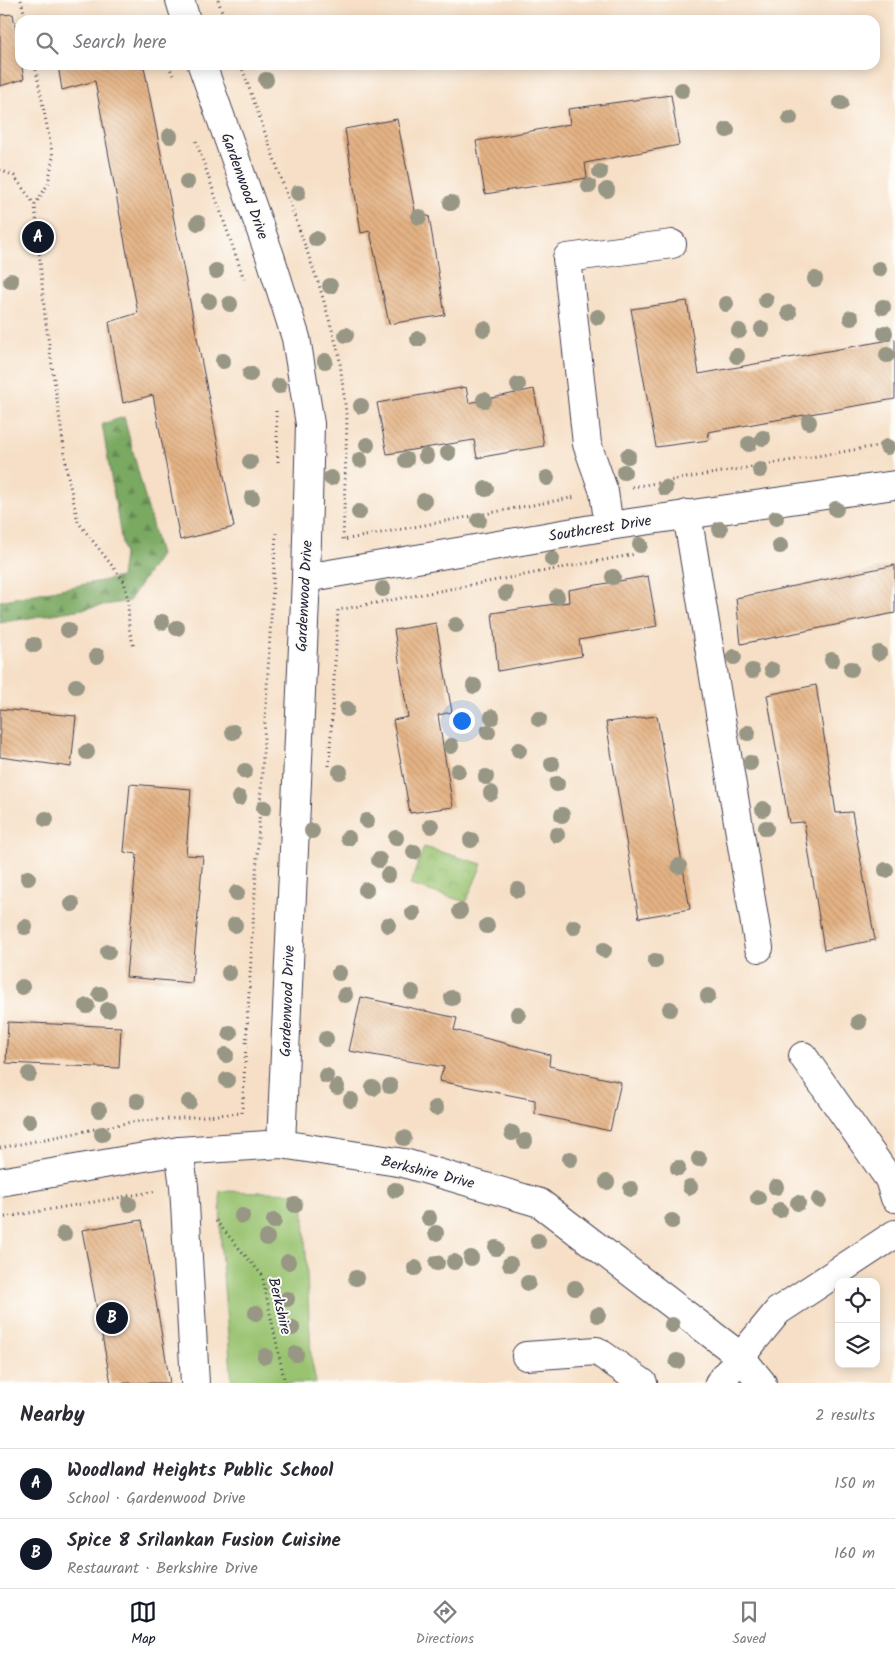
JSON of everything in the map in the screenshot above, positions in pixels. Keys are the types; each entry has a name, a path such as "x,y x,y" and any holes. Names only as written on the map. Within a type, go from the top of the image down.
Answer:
{"street":[{"path":"180,0 184,15"},
{"name":"Gardenwood Drive","path":"204,70 270,256 296,338 310,424 306,578 280,1144"},
{"path":"609,526 604,492 587,444 568,258 672,244"},
{"name":"Southcrest Drive","path":"306,578 609,526 895,485"},
{"path":"687,514 759,948"},
{"path":"803,1056 889,1179 895,1198"},
{"name":"Berkshire Drive","path":"0,1182 179,1151 280,1144 404,1163 540,1203 740,1356 762,1383"},
{"path":"179,1151 184,1186 195,1383"},
{"path":"719,1383 778,1311 895,1234"},
{"path":"526,1356 597,1351 643,1383"}],"path":[{"path":"21,0 25,15"},
{"path":"218,0 223,15"},
{"path":"35,205 48,184 53,158 36,70"},
{"path":"171,70 175,83"},
{"path":"243,70 320,288 339,354 347,421 343,540 604,492 895,444"},
{"path":"195,138 246,284"},
{"path":"0,170 14,176 35,205 45,317 68,476 78,522 124,581 128,600 129,628 134,648"},
{"path":"276,408 278,465"},
{"path":"0,1148 131,1122 242,1113 276,524"},
{"path":"329,768 338,610 643,552"},
{"path":"0,1218 184,1186"},
{"name":"Berkshire","path":"215,1220 262,1275 285,1383"}],"green space":[{"path":"124,417 160,555 129,601 0,623 0,601 121,577 124,555 102,424"},
{"path":"424,847 482,864 466,902 410,885"},
{"path":"220,1191 303,1193 311,1357 316,1383 232,1383 221,1251"}],"building":[{"path":"13,14 15,26 15,70 22,70 24,79 0,86 0,15"},
{"path":"59,70 145,70 234,527 180,540 153,395 123,403 109,322 138,313 95,81 62,90"},
{"path":"671,95 679,145 585,163 587,178 485,194 476,141 570,124 568,109"},
{"path":"397,119 416,216 429,216 445,315 389,324 370,231 361,233 345,129"},
{"path":"687,301 699,374 895,339 895,399 708,432 709,440 656,447 631,309"},
{"path":"466,387 469,403 534,389 544,446 477,458 474,440 387,454 377,403"},
{"path":"895,565 895,613 741,644 736,598"},
{"path":"648,576 657,626 579,640 582,656 498,671 492,613 569,602 568,590"},
{"path":"436,623 452,712 438,715 453,807 410,813 393,720 408,717 394,630"},
{"path":"816,685 836,813 852,812 875,940 824,950 804,822 789,823 767,695"},
{"path":"0,709 76,716 71,767 0,757"},
{"path":"657,716 690,909 639,918 606,722"},
{"path":"130,784 191,789 186,855 203,856 192,983 126,977 137,854 124,852"},
{"path":"361,997 457,1018 454,1030 550,1055 549,1066 621,1082 610,1131 535,1114 535,1100 439,1081 444,1067 349,1051"},
{"path":"8,1022 121,1027 119,1068 6,1063"},
{"path":"142,1220 170,1383 111,1383 82,1230"}],"place":[{"name":"Woodland Heights Public School","path":"38,237"},
{"name":"Spice 8 Srilankan Fusion Cuisine","path":"112,1318"}]}
